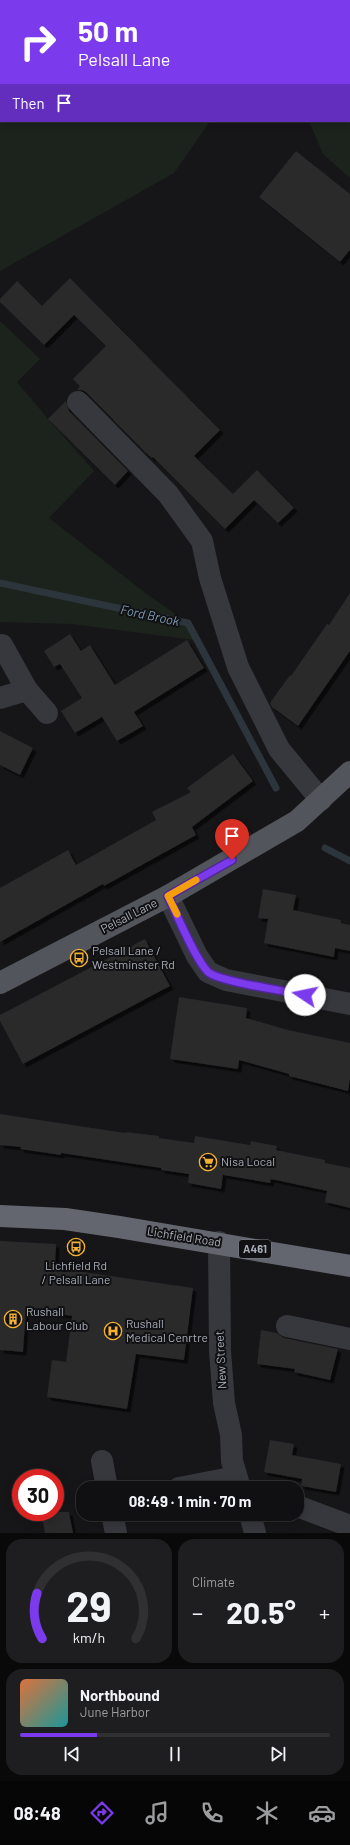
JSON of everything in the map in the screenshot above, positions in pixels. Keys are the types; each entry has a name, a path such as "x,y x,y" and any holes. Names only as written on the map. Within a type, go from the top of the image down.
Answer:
{"highway":[{"name":"Lichfield Road","path":"0,1204 65,1219 218,1242 350,1266"},
{"name":"Lichfield Road","path":"0,1216 65,1219"}],"main road":[{"name":"Pelsall Lane","path":"0,983 168,896 297,821 350,772"}],"street":[{"path":"78,402 168,494 202,541 210,578 238,667 279,749 320,800"},
{"path":"2,645 26,690 47,713"},
{"path":"0,698 26,690"},
{"path":"168,896 198,956 208,972 226,980 350,1004"},
{"name":"New Street","path":"218,1242 220,1352 224,1403 231,1435 236,1476"},
{"path":"287,1326 350,1339"},
{"path":"102,1461 106,1481"},
{"path":"212,1481 236,1476"},
{"path":"304,1509 350,1526"},
{"path":"113,1521 116,1533"}],"shaded area":[{"path":"0,122 209,122 174,173 0,271"},
{"path":"309,122 350,122 350,178 323,154"},
{"path":"0,321 40,359 17,382 94,471 49,518 148,595 188,623 194,640 72,624 0,622"}],"building":[{"path":"296,151 350,194 350,250 340,262 259,197"},
{"path":"70,278 220,430 194,456 233,494 257,470 294,508 278,523 254,500 225,529 153,457 152,458 146,453 87,393 82,390 77,390 80,386 73,379 106,346 74,315 44,345 0,302 0,299 17,281 42,306"},
{"path":"66,401 69,411 128,471 115,485 48,419"},
{"path":"350,593 350,651 298,726 272,707 270,703 290,675 291,676 327,624 329,625"},
{"path":"70,634 81,651 90,645 115,685 187,640 204,668 134,712 143,726 117,741 102,717 75,733 61,711 82,698 60,664 54,667 44,651"},
{"path":"0,731 33,748 20,775 0,765"},
{"path":"233,754 253,781 192,827 196,835 104,886 103,884 0,942 0,888 68,850 76,865 156,820 152,812 191,792 187,788"},
{"path":"263,889 296,895 293,910 341,920 341,923 350,925 350,951 335,948 334,957 264,943 268,919 258,918"},
{"path":"145,939 170,986 23,1064 0,1021 0,1015"},
{"path":"179,997 247,1008 246,1018 288,1030 350,1043 350,1079 348,1091 289,1076 289,1074 239,1060 238,1069 170,1059"},
{"path":"0,1114 125,1133 159,1136 159,1138 194,1143 195,1136 250,1145 251,1141 277,1146 276,1150 325,1160 325,1163 350,1168 350,1208 325,1202 327,1191 271,1179 270,1183 223,1175 221,1189 188,1183 189,1174 161,1170 161,1168 61,1153 61,1155 20,1149 21,1147 0,1145"},
{"name":"Rushall Medical Cenrtre","path":"0,1241 56,1244 55,1268 193,1288 184,1360 136,1354 127,1409 47,1397 52,1360 66,1362 72,1316 26,1309 23,1352 0,1350"},
{"path":"261,1330 277,1333 284,1338 338,1349 330,1380 294,1372 295,1369 257,1364"},
{"path":"270,1440 294,1444 292,1455 341,1464 336,1492 304,1487 304,1481 302,1481 302,1479 264,1472"},
{"path":"64,1512 69,1512 73,1533 45,1533 43,1521 64,1521"}],"waterway":[{"name":"Ford Brook","path":"0,583 188,623 276,788"},
{"name":"Ford Brook","path":"325,848 350,861"}],"slow traffic":[{"path":"177,914 168,896 196,880"}],"place":[{"name":"Pelsall Lane / Westminster Rd","path":"79,958"},
{"name":"Nisa Local","path":"208,1162"},
{"name":"Lichfield Rd / Pelsall Lane","path":"76,1247"},
{"name":"Rushall Labour Club","path":"13,1319"},
{"name":"Rushall Medical Cenrtre","path":"113,1331"}],"route":[{"path":"232,860 168,896 198,956 208,972 226,980 305,995"}]}
